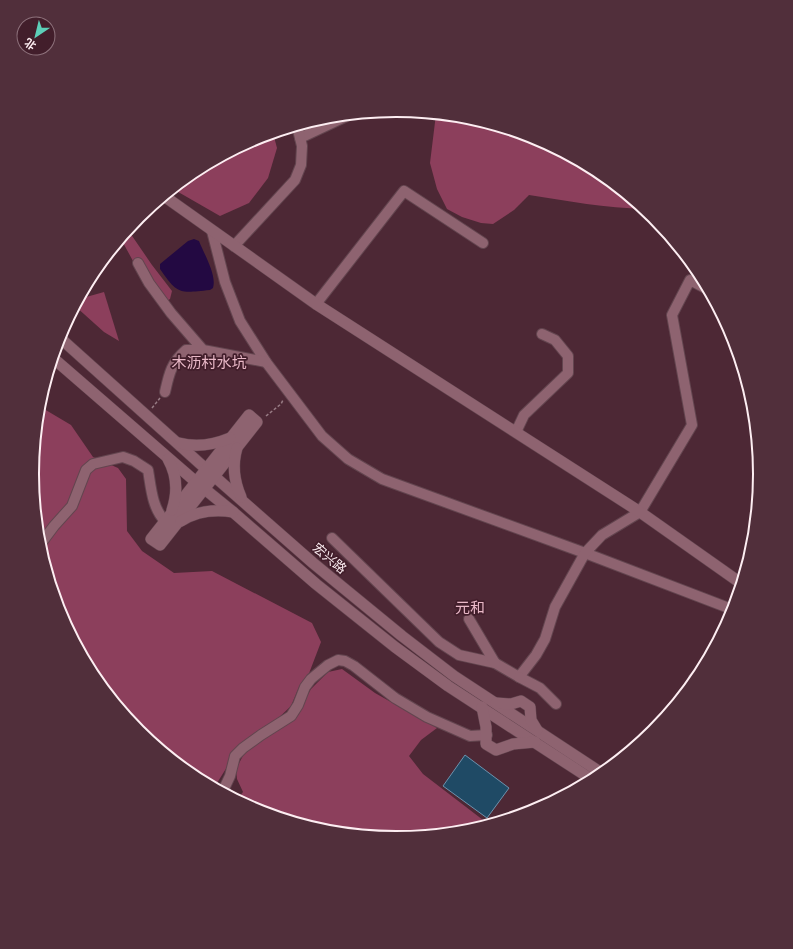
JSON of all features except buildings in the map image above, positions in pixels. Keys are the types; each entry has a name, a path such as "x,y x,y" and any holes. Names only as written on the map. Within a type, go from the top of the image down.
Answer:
{"street":[{"path":"300,138 331,123"},
{"path":"234,246 295,180 301,165 302,146 298,131"},
{"path":"316,304 404,191 483,243"},
{"path":"169,200 316,304 640,512 738,581"},
{"path":"212,231 225,282 240,321 266,362 322,436 348,460 382,479 586,553 728,608"},
{"path":"138,263 149,283 171,313 203,350"},
{"path":"519,678 545,639 555,607 586,553 602,535 640,512 692,425 672,314 690,280 699,285"},
{"path":"516,432 524,415 568,373 568,356 555,340 542,334"},
{"name":"宏兴路","path":"65,342 313,563 402,636 454,676 495,703 589,776"},
{"path":"165,392 170,370 186,350 203,350 266,362"},
{"name":"宏兴路","path":"57,362 316,584 395,647 448,686 482,707 597,771"},
{"path":"170,521 235,441 249,415 257,422"},
{"path":"177,442 192,446 235,441"},
{"path":"235,441 234,474 238,492 242,500"},
{"path":"165,455 173,470 176,488 170,521"},
{"path":"45,538 72,506 86,470 93,464 123,457 134,461 148,470 156,507 160,515 170,521 187,518 201,512 217,510 233,512"},
{"path":"332,538 439,642 459,655 495,663 519,678 540,688 556,704"},
{"path":"469,619 495,663"},
{"path":"225,788 230,776 235,756 261,735 291,716 298,705 305,687 311,679 328,665 338,660 345,661 354,666 395,698 427,717 470,736 487,736"},
{"path":"482,707 487,736 486,744 496,750 537,737 531,720 530,707 520,701 506,704 495,703"}],"path":[{"path":"146,415 165,392"},
{"path":"257,422 281,404 289,392"}],"shaded area":[{"path":"435,119 489,129 533,144 555,154 595,177 634,208 601,206 529,195 514,210 493,224 481,223 462,217 447,209 437,189 430,163"},
{"path":"275,139 277,148 268,178 249,203 220,216 178,192 218,165 238,154"},
{"path":"132,235 172,291 170,299 161,305 139,272 124,244"},
{"path":"194,239 199,241 212,271 214,283 213,288 210,290 185,292 171,284 160,269 160,264 188,241"},
{"path":"104,292 119,341 104,332 79,310 87,297"},
{"path":"45,410 71,425 93,457 118,468 126,479 127,531 142,551 174,573 212,571 312,623 321,642 308,676 299,687 291,706 227,767 217,783 198,772 179,758 144,727 128,710 99,673 76,633 66,611 51,567 42,521 39,474 42,428"},
{"path":"342,669 375,693 437,728 421,740 409,756 423,774 483,820 487,820 443,829 420,831 396,832 350,829 304,820 260,805 240,796 243,792 237,779 236,769 246,750 298,712 311,689 328,672"}],"district":[{"name":"木沥村水坑","path":"209,363"},
{"name":"元和","path":"470,608"}]}
